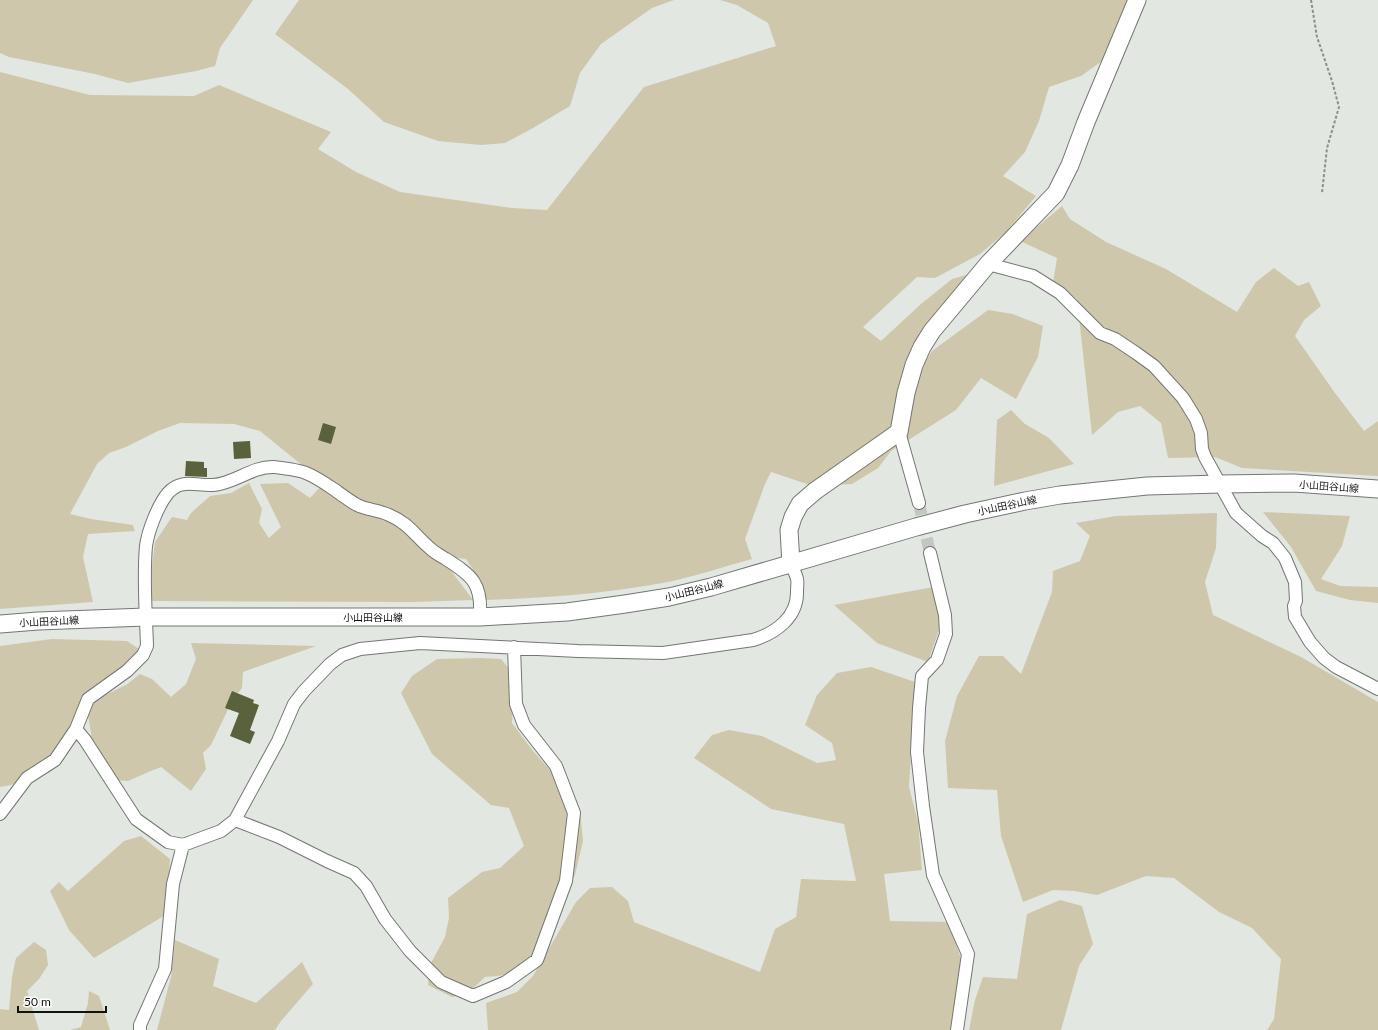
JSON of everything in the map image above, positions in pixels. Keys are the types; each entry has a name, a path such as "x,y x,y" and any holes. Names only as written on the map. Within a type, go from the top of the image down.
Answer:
{"main road":[{"path":"791,564 789,530 792,517 800,504 815,491 899,432 912,372 922,347 932,331 988,264 1056,193 1070,165 1089,114 1137,0"},
{"name":"小山田谷山線","path":"0,624 38,621 146,618 480,617 567,612 670,597 711,587 916,527 965,514 1025,501 1093,491 1147,486 1294,483 1378,489"}],"street":[{"path":"988,264 1033,276 1060,293 1100,332 1115,339 1154,366 1183,398 1196,419 1201,433 1205,457 1236,513 1262,536 1273,543 1285,558 1295,582 1295,617 1310,642 1324,658 1378,689"},
{"path":"899,432 919,503"},
{"path":"0,814 27,778 55,760 76,729 88,699 127,671 143,655 147,646 146,545 153,522 162,501 176,486 185,484 213,485 224,483 254,471 272,467 306,472 330,486 357,505 390,515 410,528 431,549 460,568 472,579 478,589 481,601 480,617"},
{"path":"930,553 945,615 946,634 937,660 922,676 917,752 933,875 968,954 957,1030"},
{"path":"76,729 85,740 136,819 168,842 183,845 221,831 235,820 278,741 294,704 314,680 330,664 342,655 360,649 420,643 578,651 663,653 754,640 766,636 778,629 788,619 793,610 797,598 797,579 791,564"},
{"path":"235,820 279,837 327,862 354,873 366,886 385,919 396,934 440,982 473,996 506,982 537,960 566,881 574,813 556,766 524,724 516,704 514,647"},
{"path":"140,1030 140,1025 165,969 173,884 183,845"}],"path":[{"path":"1311,0 1317,37 1332,80 1339,107 1327,148 1322,193"}],"shaded area":[{"path":"0,0 253,0 220,48 215,66 196,71 128,83 95,74 9,57 0,53"},
{"path":"299,0 674,0 652,8 601,44 580,73 570,106 505,143 481,145 438,141 384,122 348,89 275,34"},
{"path":"720,0 1133,0 1119,49 1081,76 1049,87 1039,121 1025,152 1003,176 1036,196 1006,232 980,254 935,278 917,277 863,327 881,341 921,304 952,279 977,272 925,329 918,373 932,351 988,310 1013,314 1043,326 1038,357 1016,399 981,378 956,410 891,451 878,468 852,484 813,486 771,472 765,484 745,539 752,559 683,579 626,589 533,598 486,600 481,582 466,559 444,556 449,568 473,600 413,602 152,601 152,566 155,542 172,517 187,520 191,513 210,496 231,493 249,483 262,509 259,523 269,538 281,527 260,484 288,483 310,498 324,483 260,431 234,424 180,423 109,453 97,464 70,514 91,519 133,525 135,531 88,534 83,557 93,602 0,609 0,72 90,95 194,96 219,85 331,132 318,149 356,172 400,192 512,208 547,210 644,87 776,46 768,23 737,5"},
{"path":"1062,206 1070,219 1106,242 1166,269 1237,312 1256,282 1274,268 1298,286 1309,282 1321,306 1304,320 1295,336 1364,431 1378,421 1378,476 1242,468 1215,457 1168,458 1161,423 1140,406 1118,412 1092,435 1077,299 1053,283 1057,258 1020,241"},
{"path":"1011,410 1025,424 1049,438 1074,464 994,486 997,420"},
{"path":"1263,512 1350,516 1342,546 1321,579 1340,586 1378,587 1378,603 1350,600 1316,591 1291,547"},
{"path":"1217,513 1216,548 1205,582 1213,615 1301,657 1378,702 1378,1030 1267,1030 1274,1019 1281,959 1252,928 1219,912 1174,878 1146,876 1097,895 1074,891 1053,890 1023,902 1001,836 997,790 948,788 945,741 957,696 979,656 1003,656 1021,674 1052,592 1053,571 1080,561 1090,536 1076,523 1116,516"},
{"path":"934,587 942,621 928,662 877,643 834,605"},
{"path":"52,639 127,641 139,649 141,656 99,686 65,749 30,777 11,785 0,787 0,646"},
{"path":"191,643 316,646 243,672 242,688 232,701 211,745 203,753 206,769 191,791 161,767 128,781 111,780 91,754 91,733 87,710 101,697 126,685 140,674 152,679 171,697 186,684 196,659"},
{"path":"437,659 501,659 514,675 512,723 533,751 566,788 580,810 583,841 575,875 562,905 520,974 485,977 467,994 452,997 428,985 430,965 445,937 449,918 448,898 482,872 500,868 524,846 509,808 491,805 432,754 401,693 412,676"},
{"path":"871,667 915,682 909,787 918,822 922,870 884,874 890,921 949,922 960,956 964,981 960,1030 488,1030 486,1003 517,992 533,976 576,902 590,888 612,887 628,901 634,922 760,972 775,929 796,917 801,879 856,881 844,824 771,809 694,758 712,735 729,730 762,736 817,763 836,760 832,743 805,725 817,695 837,673"},
{"path":"141,836 170,859 167,914 94,958 69,930 50,891 59,882 68,891 124,841"},
{"path":"1060,900 1082,906 1093,944 1079,966 1061,1030 969,1030 975,1000 983,977 1017,979 1027,914"},
{"path":"175,940 219,959 213,986 256,1003 302,962 313,984 275,1030 157,1030 171,977"},
{"path":"34,942 46,950 48,965 39,979 27,991 39,1030 0,1030 0,1009 9,1010 12,977 16,958"},
{"path":"89,991 99,996 110,1030 70,1030 81,1027 88,1003"}],"building":[{"path":"323,423 336,427 331,444 318,440"},
{"path":"250,441 251,458 234,459 233,442"},
{"path":"186,461 204,462 204,468 207,468 207,477 185,476"},
{"path":"232,691 254,700 253,703 259,705 250,730 255,732 250,744 230,736 239,713 225,708"}],"tunnel":[{"path":"919,503 930,553"}]}
